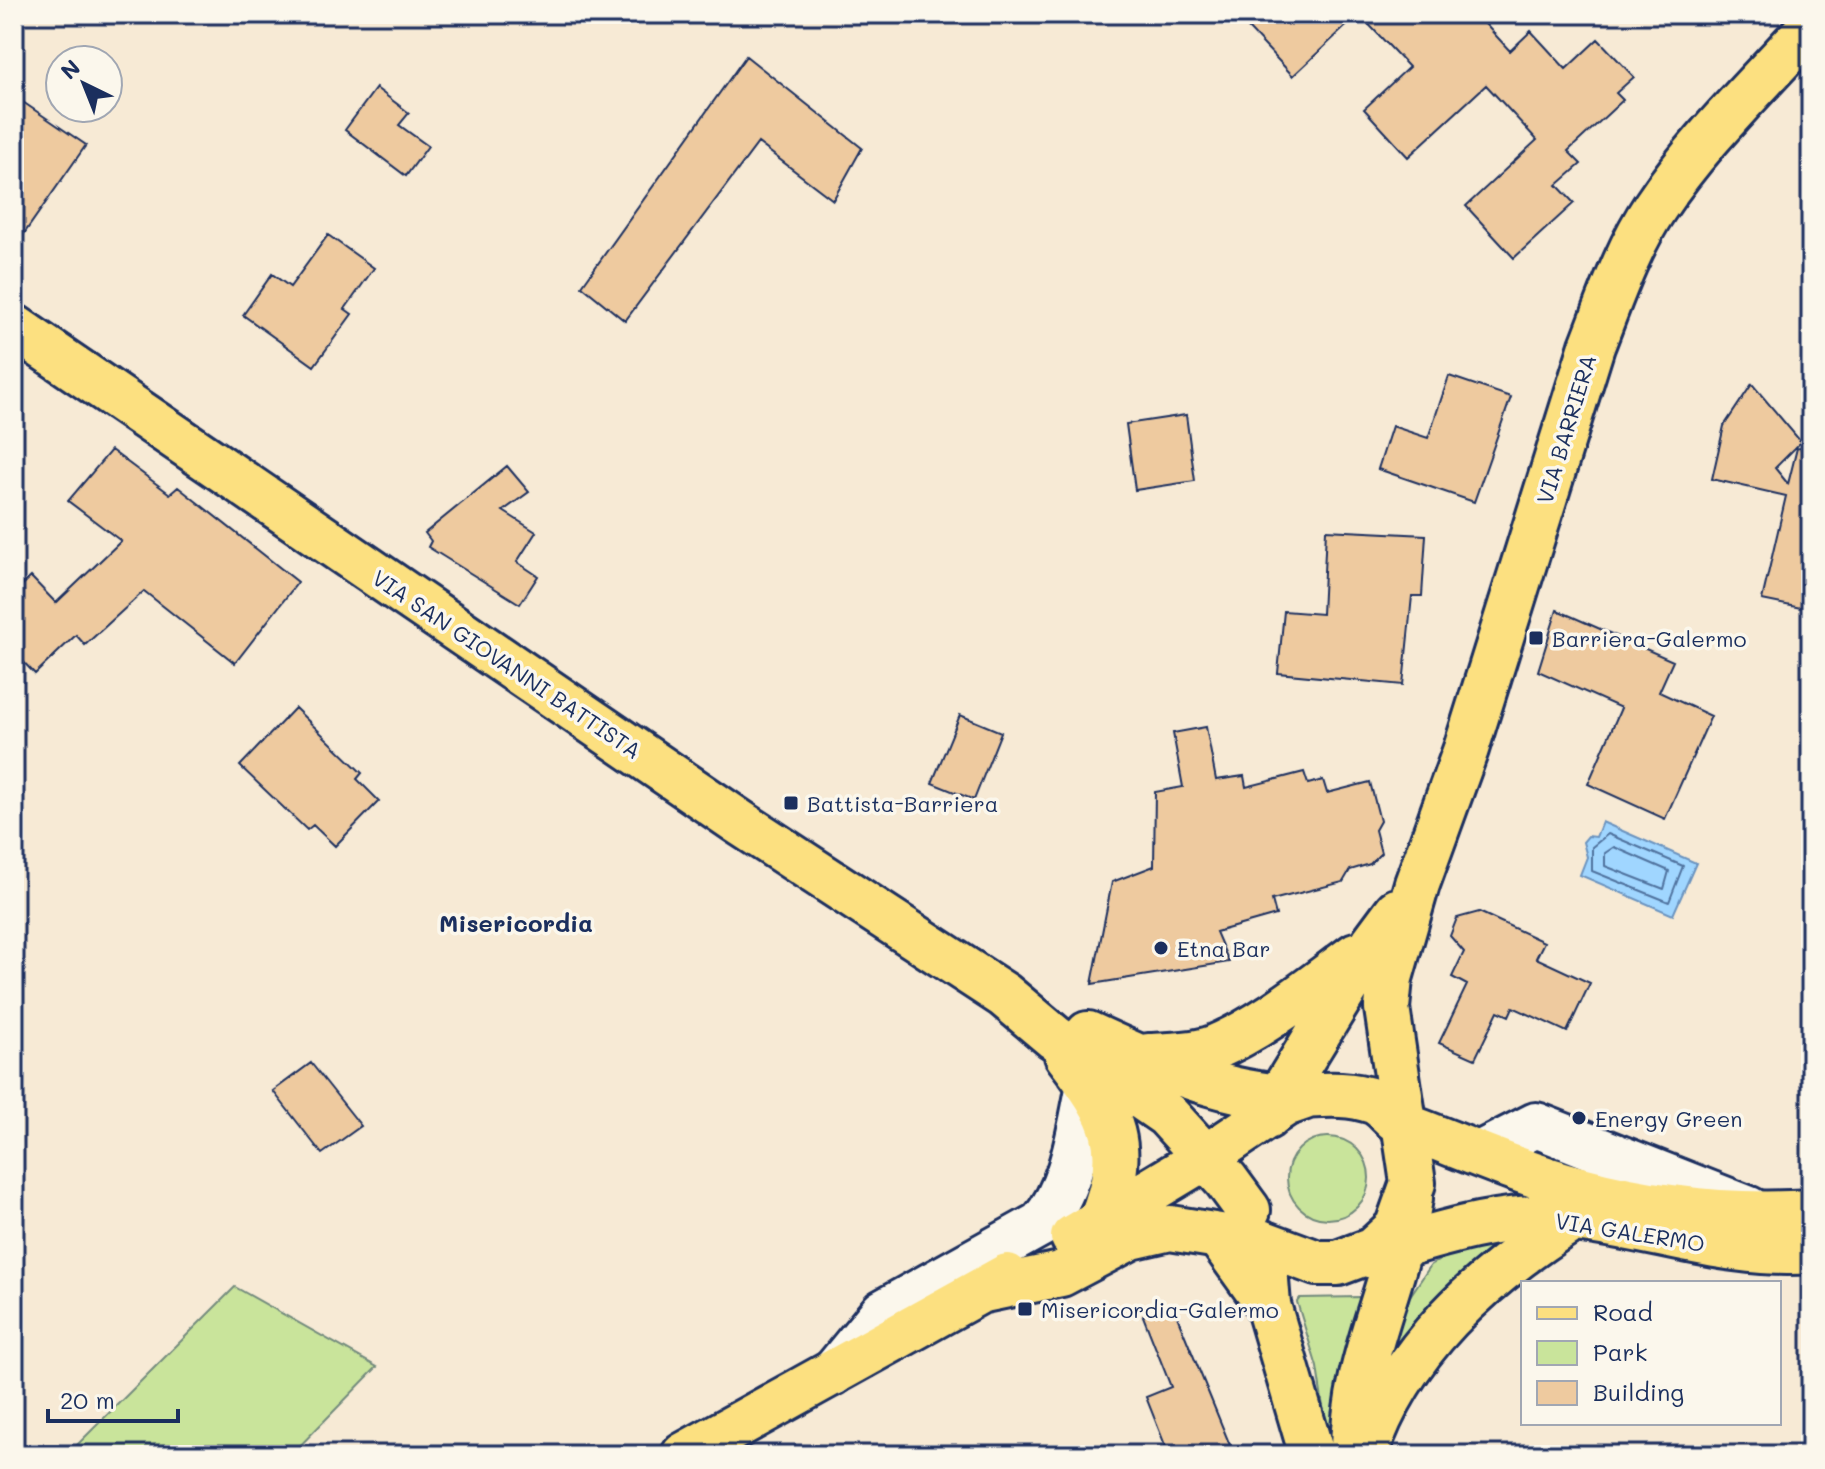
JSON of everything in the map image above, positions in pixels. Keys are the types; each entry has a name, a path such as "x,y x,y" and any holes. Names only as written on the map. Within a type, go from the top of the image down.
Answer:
{"main road":[{"name":"VIA BARRIERA","path":"1417,884 1466,749 1592,346 1616,284 1654,209 1680,174 1811,26"},
{"name":"VIA SAN GIOVANNI BATTISTA","path":"14,327 739,822 1004,995"},
{"path":"1244,1230 1242,1171 1254,1134 1284,1104 1374,942 1417,884"},
{"path":"1353,1455 1353,1425 1362,1367 1403,1245 1410,1198 1412,1168 1393,1054 1388,993 1417,884"},
{"path":"1137,1057 1189,1054 1215,1047 1278,1010 1374,942"},
{"path":"1004,995 1137,1057 1194,1078 1284,1104"},
{"path":"1004,995 1071,1060 1112,1124 1117,1154 1115,1185 1101,1220"},
{"path":"1071,1060 1167,1115 1206,1157 1244,1230 1312,1455"},
{"path":"684,1455 829,1378 984,1290 1206,1157 1284,1104 1327,1093 1402,1108"},
{"name":"VIA GALERMO","path":"1402,1108 1468,1148 1574,1187 1637,1203 1714,1213 1762,1215 1811,1212"},
{"path":"984,1290 1061,1274 1131,1237 1170,1228 1244,1230 1317,1263 1359,1258 1380,1245 1397,1228 1410,1198"},
{"path":"1365,1455 1395,1389 1430,1337 1468,1297 1513,1258 1573,1219"},
{"name":"VIA GALERMO","path":"1359,1258 1496,1220 1573,1219 1636,1228 1707,1245 1756,1251 1811,1251"}],"lane":[{"path":"829,1378 883,1312 1019,1236 1071,1060"}],"green space":[{"path":"1328,1137 1344,1140 1357,1149 1366,1162 1369,1178 1366,1194 1357,1207 1344,1216 1328,1219 1312,1216 1299,1207 1290,1194 1287,1178 1290,1162 1299,1149 1312,1140"},
{"path":"1508,1238 1389,1365 1386,1347 1404,1305 1431,1265 1458,1250"},
{"path":"235,1287 377,1367 291,1455 67,1455"},
{"path":"1361,1297 1365,1300 1333,1439 1327,1434 1317,1367 1297,1302 1300,1298"}],"water":[{"path":"1602,822 1696,863 1673,915 1580,875 1587,857 1583,842 1588,836 1596,837"}],"building":[{"path":"1235,14 1359,14 1293,76"},
{"path":"1359,14 1476,14 1510,51 1531,31 1566,69 1598,39 1634,77 1616,93 1623,100 1568,151 1581,164 1557,185 1574,203 1514,258 1466,206 1537,140 1486,85 1408,157 1364,109 1409,67"},
{"path":"746,56 862,148 833,200 758,143 625,321 582,286"},
{"path":"376,88 409,113 399,125 428,146 406,176 345,130"},
{"path":"14,96 44,116 44,124 55,124 86,145 14,248"},
{"path":"328,235 374,268 345,309 352,314 314,366 243,315 272,274 290,287"},
{"path":"1449,376 1511,397 1474,502 1378,469 1392,426 1428,438"},
{"path":"1752,384 1801,442 1775,468 1788,484 1797,448 1811,449 1811,610 1762,600 1786,496 1712,479 1724,426"},
{"path":"1186,415 1195,481 1135,490 1126,424"},
{"path":"111,450 170,494 178,487 298,582 235,663 144,591 85,645 76,635 35,674 14,652 14,593 31,577 56,603 121,541 68,501"},
{"path":"507,466 529,492 503,511 536,532 517,562 538,576 520,604 428,547 431,541 425,533"},
{"path":"1326,530 1426,535 1422,596 1412,596 1403,685 1278,673 1284,611 1322,614"},
{"path":"1557,610 1673,661 1659,692 1711,716 1665,819 1588,784 1621,708 1538,671"},
{"path":"295,708 362,773 357,779 379,801 335,846 313,825 307,830 240,766"},
{"path":"960,715 1001,732 974,800 932,783"},
{"path":"1206,727 1216,780 1244,776 1246,787 1304,772 1308,784 1323,780 1327,793 1370,782 1380,821 1375,830 1381,853 1370,864 1350,870 1343,882 1272,900 1276,915 1216,932 1229,962 1092,984 1112,882 1154,866 1155,792 1183,787 1173,733"},
{"path":"1479,912 1544,942 1536,958 1590,983 1567,1032 1513,1007 1509,1016 1498,1011 1475,1059 1439,1043 1467,985 1452,977 1464,952 1450,936 1457,918"},
{"path":"311,1063 361,1126 322,1154 273,1091"},
{"path":"1172,1304 1234,1455 1169,1455 1146,1397 1171,1387 1143,1316"}],"place":[{"name":"Barriera-Galermo","path":"1536,638"},
{"name":"Battista-Barriera","path":"791,803"},
{"name":"Etna Bar","path":"1161,948"},
{"name":"Energy Green","path":"1579,1118"},
{"name":"Misericordia-Galermo","path":"1025,1309"}],"district":[{"name":"Misericordia","path":"516,922"}]}
